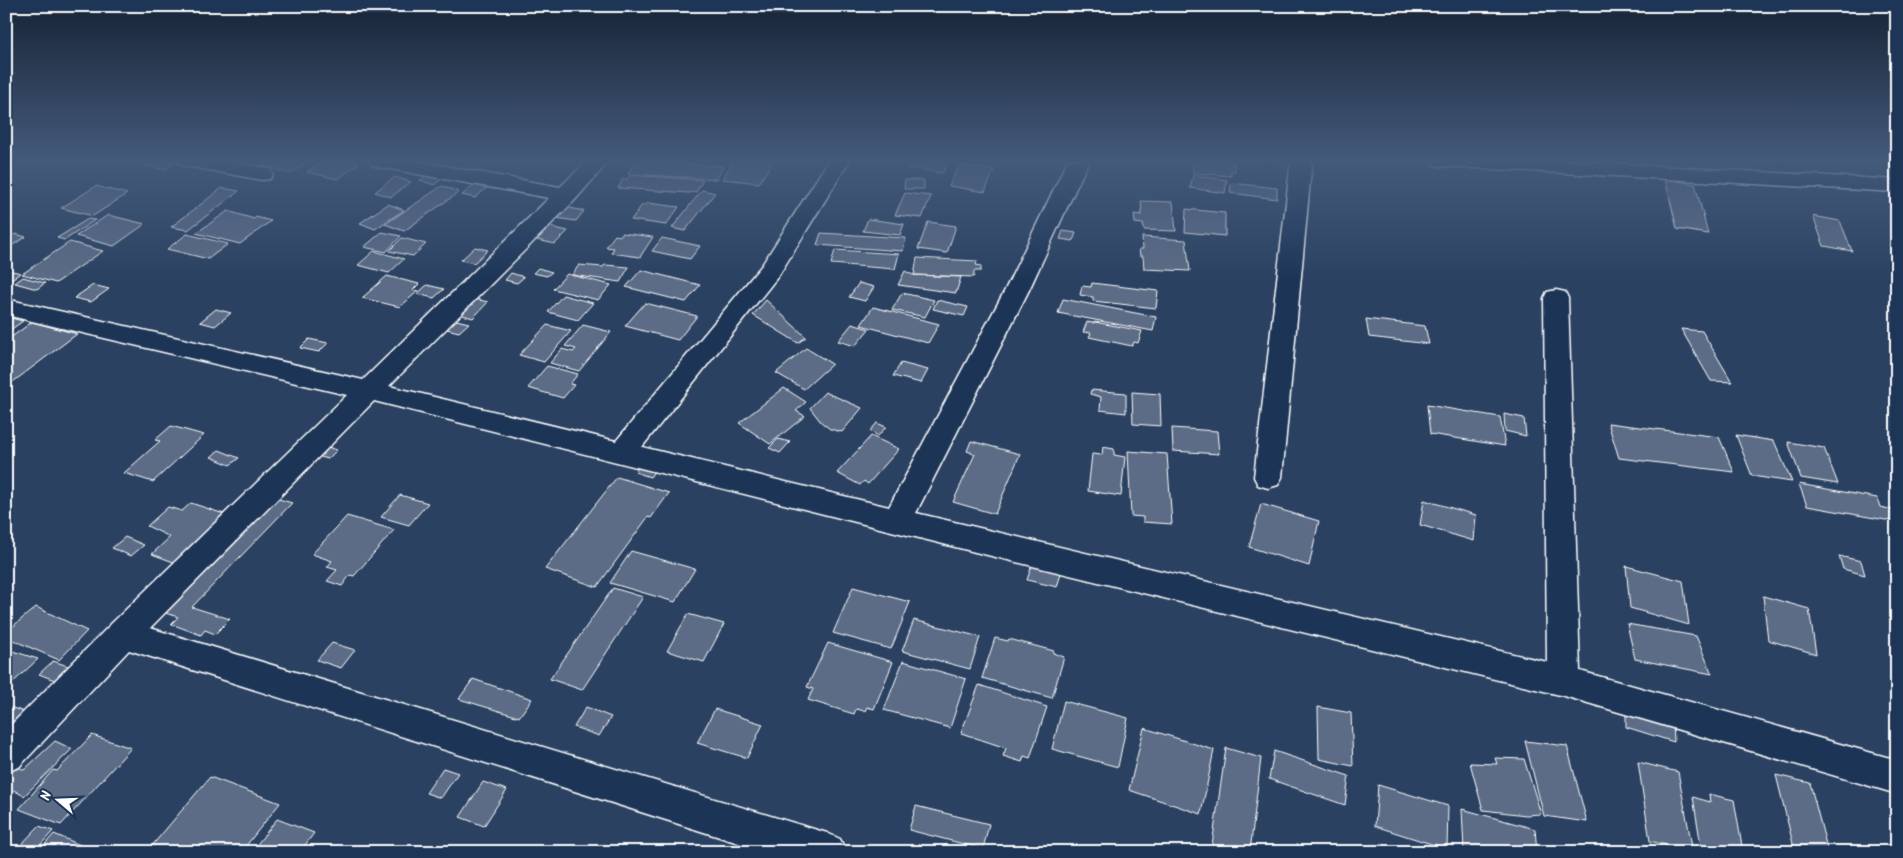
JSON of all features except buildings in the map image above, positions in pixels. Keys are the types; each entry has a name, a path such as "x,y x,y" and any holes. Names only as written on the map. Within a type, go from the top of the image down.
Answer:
{"street":[{"path":"6,755 122,634 367,390 562,200"},
{"path":"622,453 771,270 815,200"},
{"path":"897,521 1017,290 1060,200"},
{"path":"1268,477 1298,200"},
{"path":"1556,298 1564,681"},
{"path":"6,307 367,390 897,521 1564,681 1897,777"},
{"path":"122,634 296,686 827,852"}]}
